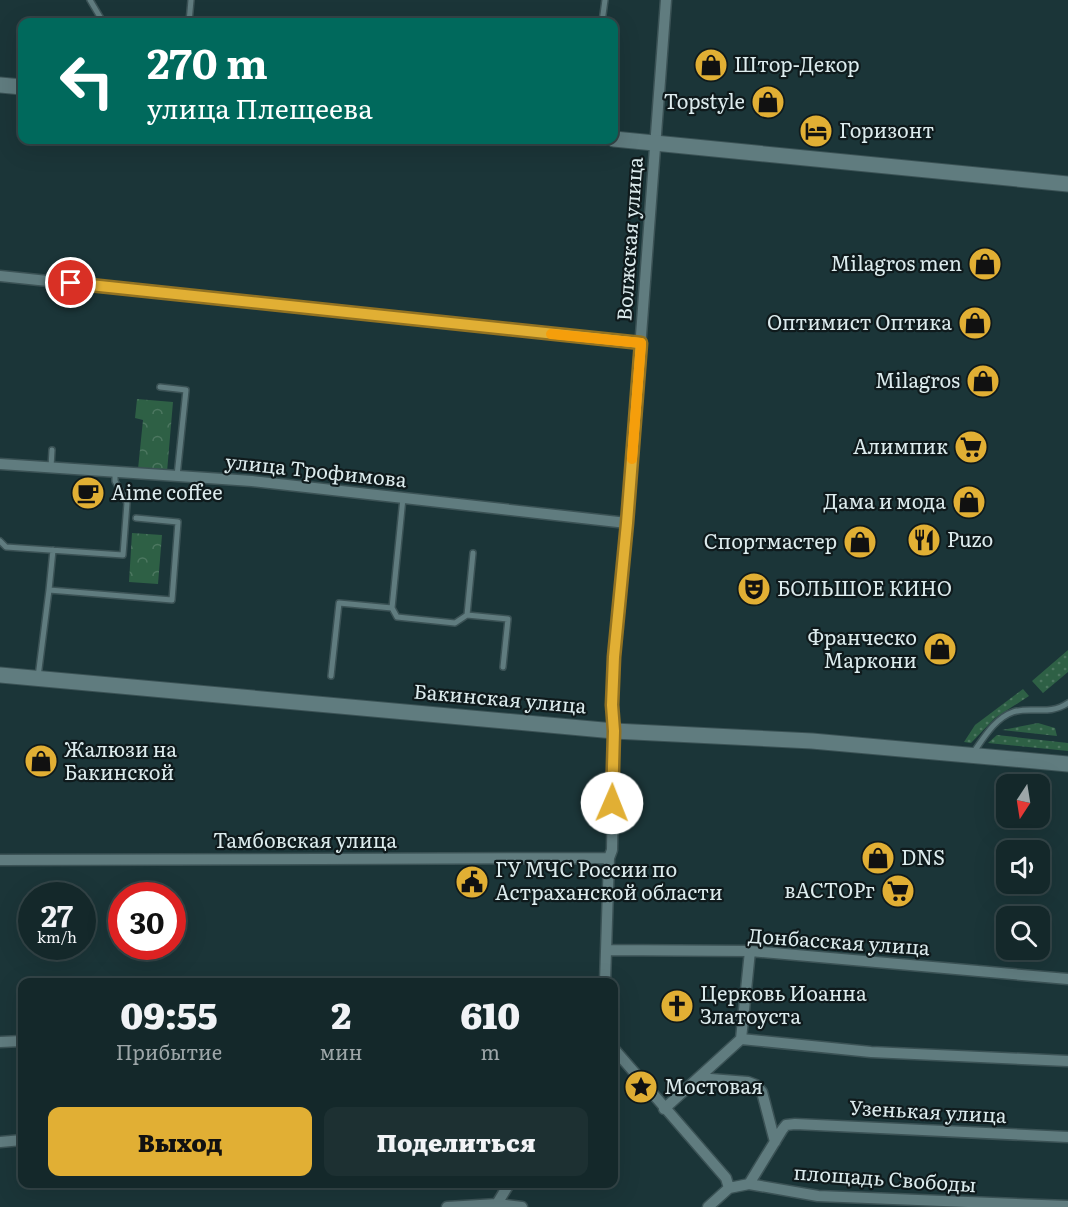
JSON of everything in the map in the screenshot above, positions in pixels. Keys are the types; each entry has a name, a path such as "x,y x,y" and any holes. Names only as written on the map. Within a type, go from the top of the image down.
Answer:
{"main road":[{"path":"0,85 18,87"},
{"path":"618,140 1068,184"},
{"name":"Бакинская улица","path":"0,675 614,731 812,741 1068,764"}],"street":[{"name":"Волжская улица","path":"605,978 609,858 612,850 614,657 627,523 666,0"},
{"path":"0,276 641,343"},
{"name":"улица Трофимова","path":"0,464 252,481 627,523"},
{"name":"Тамбовская улица","path":"0,860 609,858"},
{"name":"Донбасская улица","path":"606,950 750,951 1068,979"},
{"path":"664,1109 741,1039 750,951"},
{"path":"741,1039 871,1052 1068,1061"},
{"path":"0,1042 18,1041"},
{"path":"618,1054 726,1178 729,1188 708,1207"},
{"path":"698,1078 747,1082 756,1085 762,1092 775,1142 749,1184"},
{"name":"Узенькая улица","path":"775,1142 786,1125 795,1124 1068,1137"},
{"path":"0,1142 18,1140"},
{"name":"площадь Свободы","path":"729,1188 749,1184 817,1202 1068,1206"},
{"path":"496,1205 507,1188"},
{"path":"447,1207 496,1205 520,1207"}],"lane":[{"path":"90,0 101,18"},
{"path":"189,18 190,0"},
{"path":"603,18 605,0"},
{"path":"160,387 186,390 177,476"},
{"path":"51,467 52,450"},
{"path":"0,541 6,547 123,555 127,503 115,481 115,472"},
{"path":"403,498 392,608 397,617 455,623 467,615 508,619 503,667"},
{"path":"49,590 172,600 178,522 136,518"},
{"path":"38,678 53,550"},
{"path":"467,615 473,553"},
{"path":"331,676 339,603 392,608"},
{"path":"971,755 1005,716 1015,711 1058,710 1068,703"}],"green space":[{"path":"137,399 173,402 167,472 138,469 143,420 135,418"},
{"path":"132,533 162,535 158,584 129,582"},
{"path":"1068,650 1068,672 1043,693 1032,681"},
{"path":"1023,689 1029,696 995,718 971,743 964,742 975,725"},
{"path":"1038,723 1055,728 1057,736 1002,730"},
{"path":"997,735 1068,743 1068,751 988,743"}],"slow traffic":[{"path":"551,334 641,343 632,459"}],"place":[{"name":"Штор-Декор","path":"711,65"},
{"name":"Topstyle","path":"768,102"},
{"name":"Горизонт","path":"816,131"},
{"name":"Milagros men","path":"985,264"},
{"name":"Оптимист Оптика","path":"975,323"},
{"name":"Milagros","path":"983,381"},
{"name":"Алимпик","path":"971,447"},
{"name":"Aime coffee","path":"88,493"},
{"name":"Дама и мода","path":"969,502"},
{"name":"Puzo","path":"924,540"},
{"name":"Спортмастер","path":"860,542"},
{"name":"БОЛЬШОЕ КИНО","path":"754,589"},
{"name":"Франческо Маркони","path":"940,649"},
{"name":"Жалюзи на Бакинской","path":"41,761"},
{"name":"DNS","path":"878,858"},
{"name":"ГУ МЧС России по Астраханской области","path":"472,882"},
{"name":"вАСТОРг","path":"898,891"},
{"name":"Церковь Иоанна Златоуста","path":"677,1006"},
{"name":"Мостовая","path":"641,1087"}],"route":[{"path":"71,283 641,343 614,657 612,803"}]}
